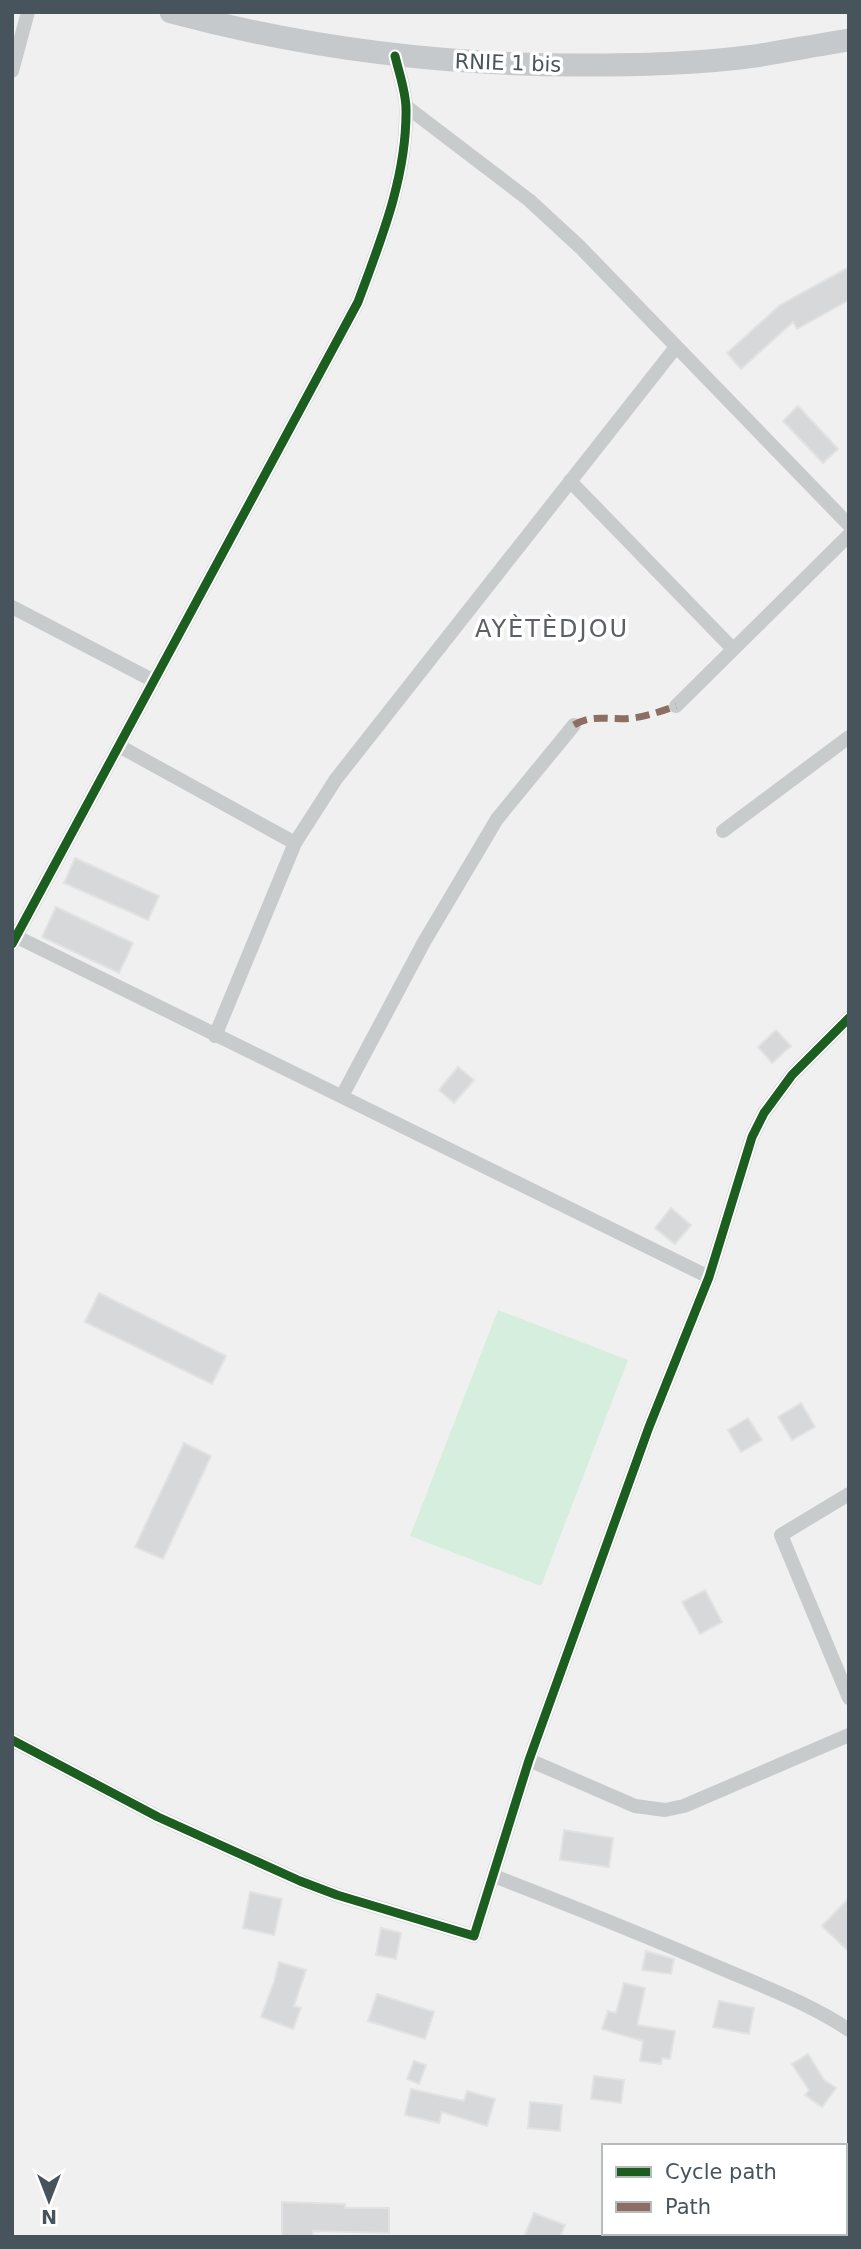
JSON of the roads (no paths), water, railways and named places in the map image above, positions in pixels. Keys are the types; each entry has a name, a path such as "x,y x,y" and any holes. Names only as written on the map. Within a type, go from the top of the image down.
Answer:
{"main road":[{"name":"RNIE 1 bis","path":"170,12 273,36 395,56 478,63 633,65 753,56 849,40"}],"street":[{"path":"12,71 28,12"},
{"path":"395,56 407,107 402,160 385,230 358,302 15,941 342,1096 709,1277"},
{"path":"407,107 529,200 580,247 849,525"},
{"path":"215,1035 295,843 336,779 676,346"},
{"path":"569,481 733,649"},
{"path":"676,706 849,535"},
{"path":"12,607 154,681"},
{"path":"342,1096 424,942 479,847 505,808 574,725"},
{"path":"723,831 849,737"},
{"path":"119,746 295,843"},
{"path":"12,1740 158,1817 310,1885 474,1936 529,1760 649,1427 709,1277 752,1138 764,1113 792,1075 849,1018"},
{"path":"849,1494 781,1535 849,1698"},
{"path":"529,1760 635,1806 665,1810 684,1806 849,1735"},
{"path":"494,1876 616,1923 753,1982 831,2018 849,2030"}],"district":[{"name":"AYÈTÈDJOU","path":"552,629"}]}
